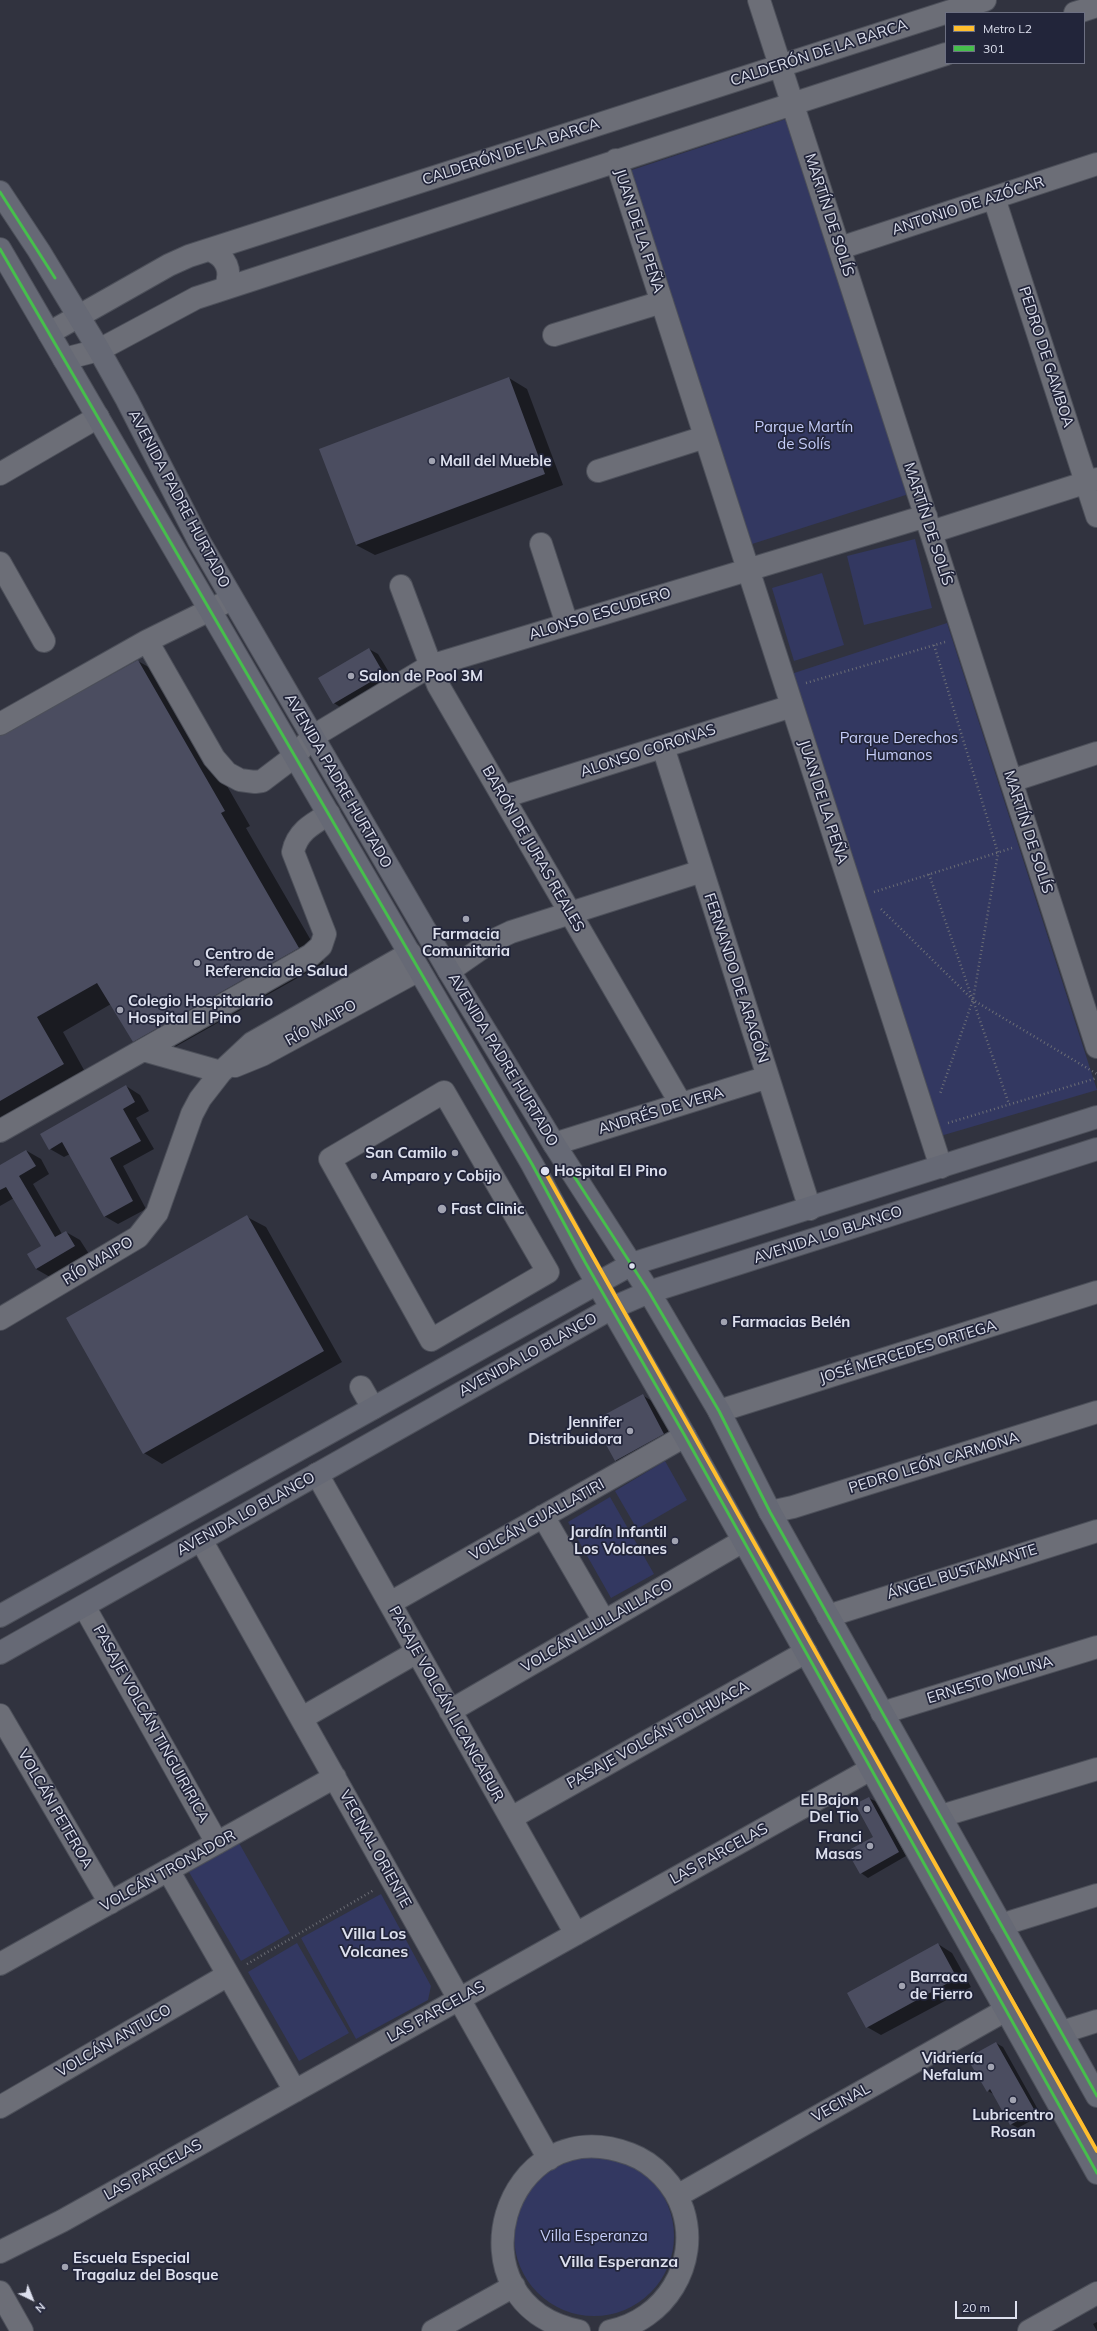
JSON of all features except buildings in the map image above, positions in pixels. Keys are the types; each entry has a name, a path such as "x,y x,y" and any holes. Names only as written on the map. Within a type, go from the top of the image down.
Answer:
{"main road":[{"name":"AVENIDA PADRE HURTADO","path":"0,192 99,350 127,400 180,507 449,971 554,1144 632,1264 720,1411 770,1512 1097,2096"},
{"name":"AVENIDA PADRE HURTADO","path":"0,249 532,1164 1097,2173"},
{"name":"AVENIDA LO BLANCO","path":"0,1616 597,1282 632,1264 810,1209 1097,1117"},
{"name":"AVENIDA LO BLANCO","path":"0,1653 612,1308 649,1292 1097,1149"}],"street":[{"name":"MARTÍN DE SOLÍS","path":"760,0 1097,1047"},
{"name":"CALDERÓN DE LA BARCA","path":"49,333 168,265 209,250 780,65 932,8 985,0"},
{"path":"1078,12 1097,6"},
{"path":"64,360 99,350 182,304 225,288 945,54"},
{"name":"JUAN DE LA PEÑA","path":"616,160 789,696 860,896 928,1129 941,1167"},
{"name":"ANTONIO DE AZÓCAR","path":"840,248 1097,164"},
{"name":"PEDRO DE GAMBOA","path":"994,198 1092,481 1097,516"},
{"path":"209,250 215,252 226,262 229,274 225,288"},
{"name":"JUAN DE LA PEÑA","path":"554,335 662,302"},
{"path":"0,474 98,417"},
{"path":"598,471 706,437"},
{"name":"ALONSO ESCUDERO","path":"147,641 214,758 227,772 240,780 255,782 262,780 295,756 312,737 430,666 748,569 1092,481"},
{"path":"541,544 567,624"},
{"path":"0,563 44,641"},
{"name":"BARÓN DE JURAS REALES","path":"401,586 438,685 681,1104"},
{"path":"0,724 147,641 209,609 232,599"},
{"name":"ALONSO CORONAS","path":"503,797 662,746 789,696"},
{"name":"FERNANDO DE ARAGÓN","path":"662,746 810,1209"},
{"path":"1011,781 1097,753"},
{"path":"0,1131 311,955 321,946 324,934 293,852 295,842 301,833 329,814"},
{"path":"449,971 502,935 702,871"},
{"name":"RÍO MAIPO","path":"0,1319 138,1237 157,1213 192,1114 200,1099 221,1072 252,1043 414,961"},
{"path":"143,1050 221,1072"},
{"name":"ANDRÉS DE VERA","path":"554,1144 768,1077"},
{"path":"444,1092 548,1272 431,1340 330,1159 444,1092"},
{"name":"JOSÉ MERCEDES ORTEGA","path":"720,1411 1097,1292"},
{"path":"361,1387 373,1408"},
{"name":"PEDRO LEÓN CARMONA","path":"770,1512 794,1507 1097,1412"},
{"name":"VOLCÁN GUALLATIRI","path":"390,1603 685,1436"},
{"name":"PASAJE VOLCÁN LICANCABUR","path":"317,1474 576,1934"},
{"path":"543,1516 604,1621"},
{"name":"ÁNGEL BUSTAMANTE","path":"828,1616 1097,1531"},
{"name":"VECINAL ORIENTE","path":"201,1540 335,1777 458,2000 549,2159"},
{"name":"VOLCÁN LLULLAILLACO","path":"450,1711 743,1541"},
{"name":"PASAJE VOLCÁN TINGUIRIRICA","path":"84,1606 217,1843"},
{"name":"ERNESTO MOLINA","path":"882,1713 1097,1647"},
{"path":"302,1718 417,1652"},
{"name":"PASAJE VOLCÁN TOLHUACA","path":"511,1818 806,1652"},
{"name":"VOLCÁN PETEROA","path":"0,1715 110,1903"},
{"name":"LAS PARCELAS","path":"0,2252 62,2221 871,1769"},
{"path":"941,1816 1097,1769"},
{"name":"VOLCÁN TRONADOR","path":"1,1962 110,1903 335,1777"},
{"path":"168,1870 295,2091"},
{"path":"1001,1925 1097,1895"},
{"name":"VOLCÁN ANTUCO","path":"0,2107 228,1975"},
{"name":"VECINAL","path":"677,2196 1006,2010"},
{"path":"1062,2032 1097,2021"},
{"path":"579,2331 555,2324 543,2317 522,2298 514,2286 503,2255 502,2239 506,2213 514,2193 524,2180 549,2159 562,2153 584,2148 606,2147 621,2150 648,2163 659,2172 677,2196 683,2209 688,2238 683,2266 671,2293 650,2314 641,2326 610,2331"},
{"path":"433,2331 514,2286"},
{"path":"0,2292 22,2331"},
{"path":"1030,2331 1097,2293"}],"path":[{"path":"789,696 964,636"},
{"path":"928,1129 973,1000 998,853 934,646"},
{"path":"1031,842 860,896 973,1000 1097,1074"},
{"path":"930,874 1009,1104"},
{"path":"928,1129 1097,1078"},
{"path":"228,1975 391,1880"}],"green space":[{"name":"Parque Martín de Solís","path":"786,119 912,493 752,544 629,171"},
{"path":"915,539 932,608 864,625 847,556"},
{"path":"822,573 844,645 794,661 772,588"},
{"name":"Parque Derechos Humanos","path":"947,623 1097,1090 937,1137 788,675"},
{"path":"665,1461 687,1500 637,1529 615,1491"},
{"path":"610,1497 654,1574 611,1598 568,1522"},
{"path":"239,1843 290,1933 241,1961 189,1872"},
{"name":"Villa Los Volcanes","path":"381,1894 431,1986 428,2000 356,2039 301,1938"},
{"path":"297,1943 349,2033 299,2061 248,1972"},
{"name":"Villa Esperanza","path":"594,2156 625,2162 645,2174 656,2185 668,2205 674,2236 668,2267 656,2287 645,2298 625,2310 594,2316 563,2310 543,2298 532,2287 520,2267 514,2236 520,2205 532,2185 543,2174 563,2162"}],"metro line":[{"name":"L2","path":"543,1168 1097,2151"}],"transit line":[{"name":"301","path":"0,192 55,278"},
{"name":"301","path":"0,249 532,1164 585,1262 685,1436 1097,2173"},
{"name":"301","path":"572,1173 649,1292 719,1411 770,1512 1097,2096"}],"place":[{"name":"Mall del Mueble","path":"432,461"},
{"name":"Salon de Pool 3M","path":"351,676"},
{"name":"Farmacia Comunitaria","path":"466,919"},
{"name":"Centro de Referencia de Salud","path":"197,963"},
{"name":"Colegio Hospitalario Hospital El Pino","path":"120,1010"},
{"name":"San Camilo","path":"455,1153"},
{"name":"Hospital El Pino","path":"545,1171"},
{"name":"Amparo y Cobijo","path":"374,1176"},
{"name":"Fast Clinic","path":"442,1209"},
{"name":"Farmacias Belén","path":"724,1322"},
{"name":"Jennifer Distribuidora","path":"630,1431"},
{"name":"Jardín Infantil Los Volcanes","path":"675,1541"},
{"name":"El Bajon Del Tio","path":"867,1809"},
{"name":"Franci Masas","path":"870,1846"},
{"name":"Barraca de Fierro","path":"902,1986"},
{"name":"Vidriería Nefalum","path":"991,2067"},
{"name":"Lubricentro Rosan","path":"1013,2100"},
{"name":"Escuela Especial Tragaluz del Bosque","path":"65,2267"}],"district":[{"name":"Villa Los Volcanes","path":"374,1943"},
{"name":"Villa Esperanza","path":"619,2262"}]}
